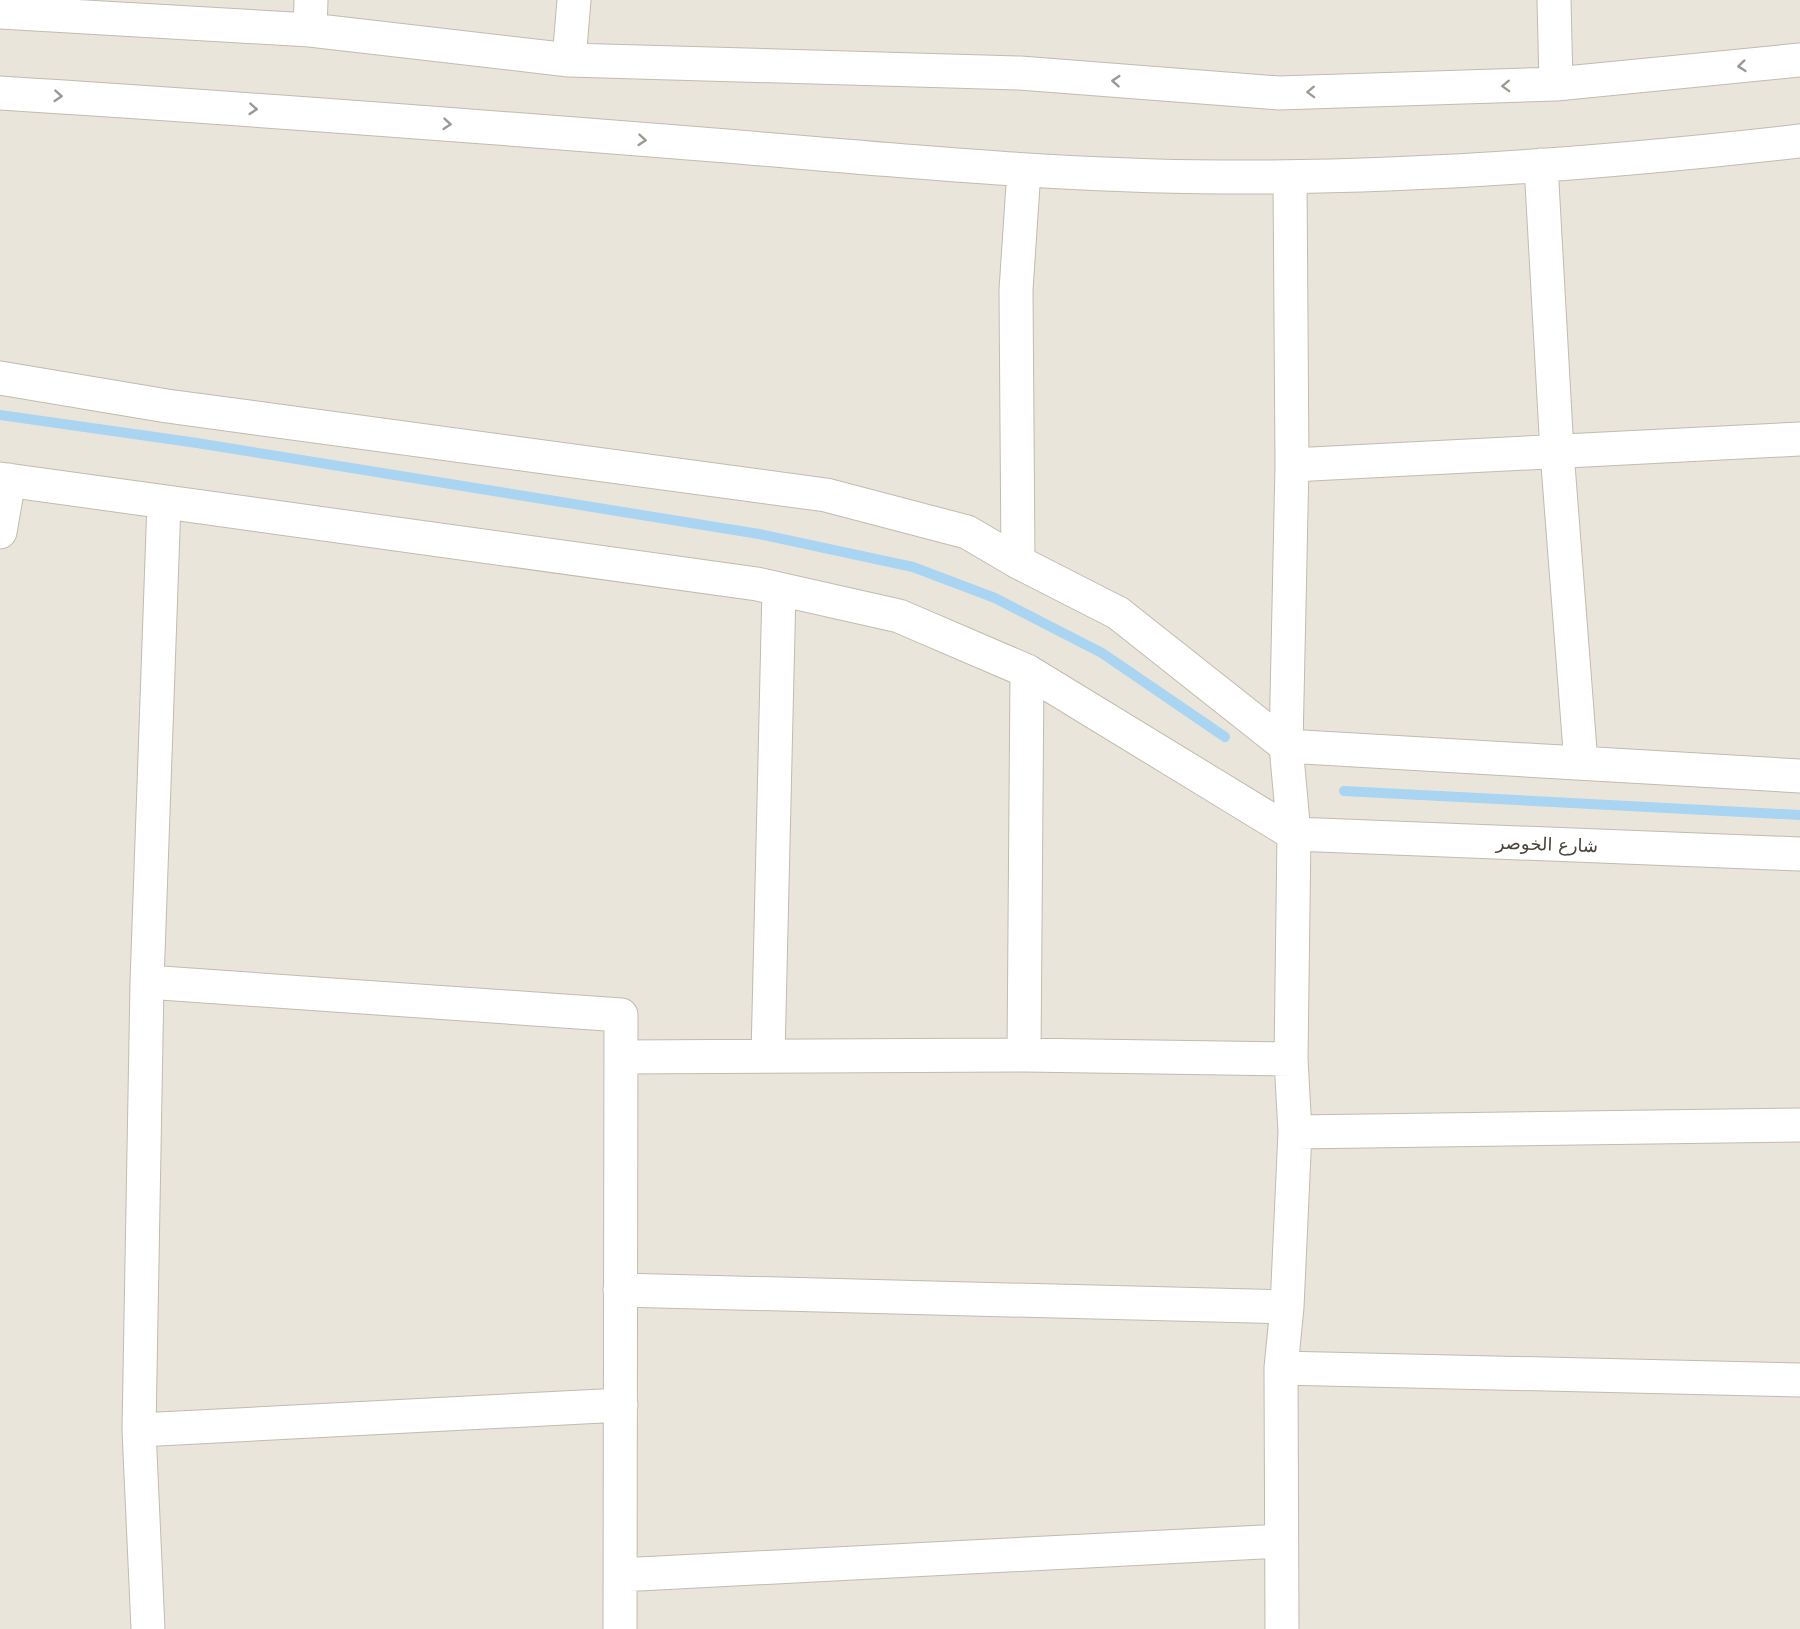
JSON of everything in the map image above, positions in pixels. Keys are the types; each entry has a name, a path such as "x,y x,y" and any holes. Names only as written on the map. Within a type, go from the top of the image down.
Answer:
{"street":[{"path":"569,60 574,0"},
{"path":"1554,0 1556,84"},
{"path":"0,12 310,15 569,60 1020,73 1279,93 1556,84 1800,60"},
{"path":"0,93 305,113 1024,170 1217,177 1366,176 1643,159 1800,141"},
{"path":"1540,165 1557,452 1581,763"},
{"path":"1018,562 1016,290 1024,170"},
{"path":"1281,1629 1281,1368 1287,1307 1295,1132 1291,1059 1294,834 1286,746 1292,465 1290,177"},
{"path":"0,378 167,406 826,495 967,532 1018,562 1118,613 1286,746 1800,776"},
{"path":"1292,465 1800,439"},
{"path":"0,532 4,479 757,584 899,616 1027,671 1294,834"},
{"path":"148,1629 139,1430 147,982 164,502"},
{"path":"768,1056 779,589"},
{"path":"1024,1055 1027,671"},
{"name":"شارع الخوصر","path":"1294,834 1800,854"},
{"path":"147,982 621,1015 620,1629"},
{"path":"621,1057 1024,1055 1291,1059"},
{"path":"1295,1132 1800,1125"},
{"path":"620,1290 1287,1307"},
{"path":"1281,1368 1800,1380"},
{"path":"139,1430 621,1405"},
{"path":"620,1575 1281,1541"}],"shaded area":[{"path":"0,0 1800,0 1800,1629 0,1629"}],"waterway":[{"path":"0,415 197,443 759,534 913,567 995,598 1102,653 1225,737"},
{"path":"1344,791 1800,815"}]}
